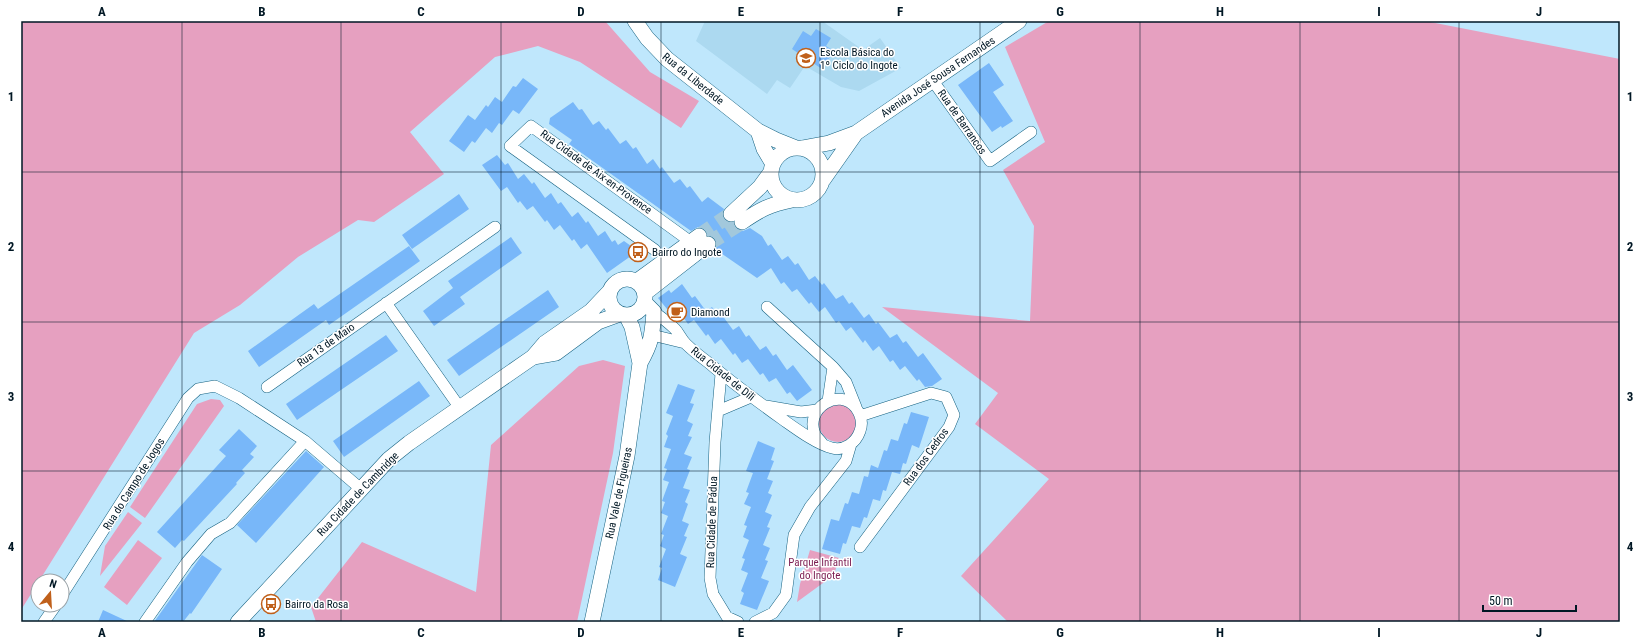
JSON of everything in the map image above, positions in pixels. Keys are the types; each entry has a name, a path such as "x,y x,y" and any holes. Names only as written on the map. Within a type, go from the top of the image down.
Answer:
{"street":[{"name":"Rua da Liberdade","path":"635,21 647,38 667,59 758,131 776,140 799,148"},
{"name":"Avenida José Sousa Fernandes","path":"799,148 829,143 856,133 1019,21"},
{"name":"Rua de Barrancos","path":"933,80 990,161 1031,132"},
{"name":"Rua Cidade de Aix-en-Provence","path":"654,250 510,146 531,126 699,241"},
{"path":"758,131 772,168 771,178 780,195 792,200 800,201 812,197 820,188 823,180 824,172 819,160 810,151 799,148 782,153 772,168 760,188 736,218 772,204 792,200"},
{"name":"Avenida José Sousa Fernandes","path":"823,180 856,133"},
{"name":"Rua 13 de Maio","path":"266,387 495,227"},
{"name":"Rua Cidade de Cambridge","path":"533,357 556,352 598,322 638,312 645,297 699,241"},
{"name":"Rua Cidade de Cambridge","path":"238,622 361,488 389,459 399,451 533,357 545,342 591,312 609,292 611,286 621,279 632,279 645,297"},
{"path":"609,292 609,303 616,312 623,315"},
{"name":"Rua Vale de Figueiras","path":"640,363 649,347 652,335 645,297"},
{"name":"Rua Cidade de Dili","path":"645,297 676,330 685,343 721,374 801,433 822,443"},
{"path":"386,304 460,408"},
{"path":"767,307 833,367 846,382 858,412 862,426 858,437 851,444 842,448 832,448 822,443 815,434 813,422 817,410 828,401 838,399 848,402 858,412"},
{"name":"Rua Vale de Figueiras","path":"592,622 628,456 640,363 632,328 623,315"},
{"name":"Rua Cidade de Dili","path":"652,335 685,343"},
{"path":"828,401 833,367"},
{"name":"Rua Cidade de Pádua","path":"721,374 710,578 713,594 727,617 738,622"},
{"name":"Rua do Campo de Jogos","path":"70,582 188,398 198,389 215,386 239,398 304,441"},
{"name":"Rua dos Cedros","path":"858,412 931,393 946,397 954,415 949,427 860,547"},
{"path":"718,411 751,396"},
{"name":"Rua Cidade de Dili","path":"762,405 801,412 817,410"},
{"path":"145,622 188,562 211,534 230,523 304,441 361,488"},
{"path":"755,622 773,613 786,595 794,535 810,507 846,461 851,444"},
{"path":"44,622 50,613"}],"shaded area":[{"name":"Escola Básica do 1º Ciclo do Ingote","path":"705,21 822,21 863,50 880,38 901,68 859,91 841,87 805,66 790,88 777,80 767,94 696,41"}],"green space":[{"path":"21,21 605,21 650,72 699,101 681,128 580,62 538,46 495,57 410,132 444,174 374,222 358,220 298,257 240,305 194,333 44,573 30,573 30,596 21,610"},
{"path":"1049,21 1425,21 1620,59 1620,622 1008,622 961,576 1049,479 975,424 998,393 882,307 1030,321 1034,226 1003,170 1045,142 1005,47"},
{"path":"603,360 625,366 613,453 577,622 316,622 311,607 362,542 476,592 491,445 579,366"},
{"path":"211,399 220,400 224,406 145,518 130,507 197,404"},
{"path":"838,404 851,410 857,423 851,436 838,442 825,436 819,423 825,410"},
{"path":"128,512 142,523 100,576 105,546"},
{"path":"138,540 162,558 127,605 104,587"},
{"name":"Parque Infantil do Ingote","path":"810,550 839,558 834,575 797,602 800,584"}],"building":[{"path":"816,29 831,38 826,46 834,51 822,69 792,49 803,31 811,36"},
{"path":"989,63 1004,85 993,92 1013,121 992,132 958,85"},
{"path":"523,78 538,89 519,114 513,110 502,125 499,123 492,133 486,128 475,143 472,141 464,152 449,141 468,115 475,120 486,105 488,107 495,97 502,102 513,86 516,87"},
{"path":"573,102 579,110 582,109 593,125 599,121 606,130 608,128 620,144 626,140 633,149 636,147 647,164 653,159 660,169 662,167 674,183 680,179 687,188 690,186 702,202 708,197 724,209 722,216 724,220 733,223 738,230 743,231 750,228 762,236 768,246 771,244 782,260 788,256 795,265 798,263 809,280 815,276 822,285 824,283 836,299 843,295 849,304 852,302 864,318 869,314 876,324 878,322 890,338 897,334 903,343 906,341 918,357 923,353 942,379 932,386 925,387 919,379 917,381 905,366 900,370 893,360 890,362 879,346 873,351 865,340 863,343 851,327 846,331 839,321 836,323 825,307 819,312 811,302 809,304 797,289 792,292 784,282 781,284 771,268 757,278 715,249 717,243 715,239 708,235 703,228 698,227 691,231 569,144 572,140 549,124 550,118"},
{"path":"497,155 505,165 508,163 518,179 524,174 532,184 534,182 545,198 551,193 558,204 561,202 572,217 578,212 586,223 588,221 598,236 605,231 612,242 615,240 618,245 624,241 638,251 607,273 587,244 581,249 574,239 572,241 560,225 554,230 547,220 545,222 533,206 527,210 520,201 518,203 507,187 501,191 482,165"},
{"path":"459,194 469,209 412,249 402,235"},
{"path":"511,237 522,253 460,297 465,304 434,326 423,311 453,288 448,281"},
{"path":"409,246 420,261 329,325 326,320 259,367 248,351 314,304 318,309"},
{"path":"682,284 692,298 695,296 706,311 712,307 719,317 722,315 733,330 739,326 746,337 749,335 760,350 766,346 773,356 776,354 787,370 793,365 812,390 797,401 790,392 787,394 776,378 769,382 763,373 760,375 748,359 742,363 735,353 733,355 721,339 715,344 708,334 706,336 694,320 688,324 681,314 679,316 671,306 667,309 658,298 669,290 671,293"},
{"path":"548,290 559,307 459,376 447,360"},
{"path":"386,335 398,351 297,420 286,404"},
{"path":"419,381 430,396 344,457 333,441"},
{"path":"678,384 695,390 690,403 694,404 687,421 693,424 688,436 692,437 684,454 692,457 687,469 690,470 683,488 690,490 685,502 688,504 682,521 689,524 684,536 687,537 680,554 687,557 675,587 658,580 662,568 659,567 666,549 660,546 664,535 661,534 668,516 661,513 665,502 662,501 669,482 663,480 667,469 664,468 671,449 664,447 668,436 666,434 673,416 666,413"},
{"path":"911,412 929,417 919,448 912,445 906,464 903,463 900,474 892,472 886,491 883,490 880,501 873,499 867,518 864,517 860,528 852,526 846,544 843,543 840,554 822,549 831,519 839,521 845,503 848,504 852,492 859,494 864,476 868,477 871,465 878,468 884,450 887,451 891,439 898,441 904,423 907,424"},
{"path":"239,429 257,446 250,454 254,457 242,470 245,473 236,483 237,484 184,541 182,540 175,548 157,532 226,456 219,450"},
{"path":"758,441 775,448 771,460 774,461 767,479 773,481 768,493 772,495 765,512 772,515 767,527 770,528 763,545 770,548 765,560 768,561 761,578 769,581 757,610 740,604 744,593 741,591 748,573 741,570 745,559 742,558 749,540 743,537 747,526 744,525 751,507 744,504 749,493 746,492 753,473 746,471"},
{"path":"306,451 324,467 256,543 237,525"},
{"path":"202,555 222,569 191,614 190,613 183,622 154,622"},
{"path":"103,610 129,622 98,622"}],"tunnel":[{"path":"699,236 731,214"},
{"path":"708,244 742,222"}],"place":[{"name":"Escola Básica do 1º Ciclo do Ingote","path":"806,58"},
{"name":"Bairro do Ingote","path":"638,252"},
{"name":"Diamond","path":"677,312"},
{"name":"Bairro da Rosa","path":"271,604"}]}
